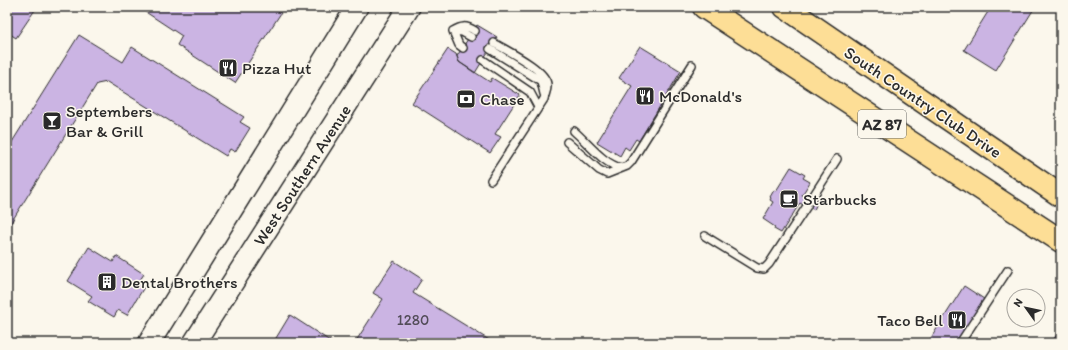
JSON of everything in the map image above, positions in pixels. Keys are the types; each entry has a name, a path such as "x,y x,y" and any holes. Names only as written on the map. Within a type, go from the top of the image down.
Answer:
{"main road":[{"path":"149,343 357,7"},
{"name":"West Southern Avenue","path":"194,343 409,7"},
{"name":"AZ 87","path":"704,7 1061,241"},
{"name":"South Country Club Drive","path":"785,7 1061,196"}],"lane":[{"path":"463,48 459,45 453,31 461,26 469,27 473,34"},
{"path":"491,180 544,98 548,89 542,72 492,46"},
{"path":"483,60 530,92 538,107"},
{"path":"567,142 599,170 606,174 622,168 630,162 692,65"},
{"path":"574,131 608,162 615,167 622,168"},
{"path":"705,236 757,268 764,268 770,264 837,159"},
{"path":"960,343 1008,270"}],"building":[{"path":"7,7 37,7 16,38 7,32"},
{"path":"138,7 271,7 281,13 235,83 177,45 182,36"},
{"path":"991,7 1035,7 996,70 964,50"},
{"path":"477,25 497,37 475,73 459,62 457,56"},
{"path":"79,35 123,62 132,47 244,117 240,122 250,128 235,152 230,149 226,156 107,82 97,84 7,229 7,150"},
{"name":"McDonald's","path":"640,46 681,71 639,141 636,139 629,150 625,147 620,156 597,142 632,86 619,78"},
{"name":"Chase","path":"448,49 456,54 459,62 490,82 492,78 520,95 495,134 501,137 490,153 412,103"},
{"name":"Starbucks","path":"791,167 805,175 803,178 810,182 802,195 816,205 814,210 804,203 803,205 800,203 781,233 763,219 773,202 770,200 770,197 774,190 776,191"},
{"name":"Dental Brothers","path":"89,247 113,262 116,256 144,274 140,280 146,284 127,315 118,310 114,317 88,301 92,296 68,281"},
{"path":"394,261 422,279 413,293 494,343 360,343 356,341 383,299 373,293"},
{"name":"Taco Bell","path":"964,286 984,299 956,343 933,343 929,341"},
{"path":"290,315 333,343 273,343"},
{"path":"1060,330 1061,343 1051,343"}],"place":[{"name":"Pizza Hut","path":"228,68"},
{"name":"McDonald's","path":"645,96"},
{"name":"Chase","path":"466,99"},
{"name":"Septembers Bar & Grill","path":"52,121"},
{"name":"Starbucks","path":"789,199"},
{"name":"Dental Brothers","path":"107,282"},
{"name":"Taco Bell","path":"957,320"}]}
